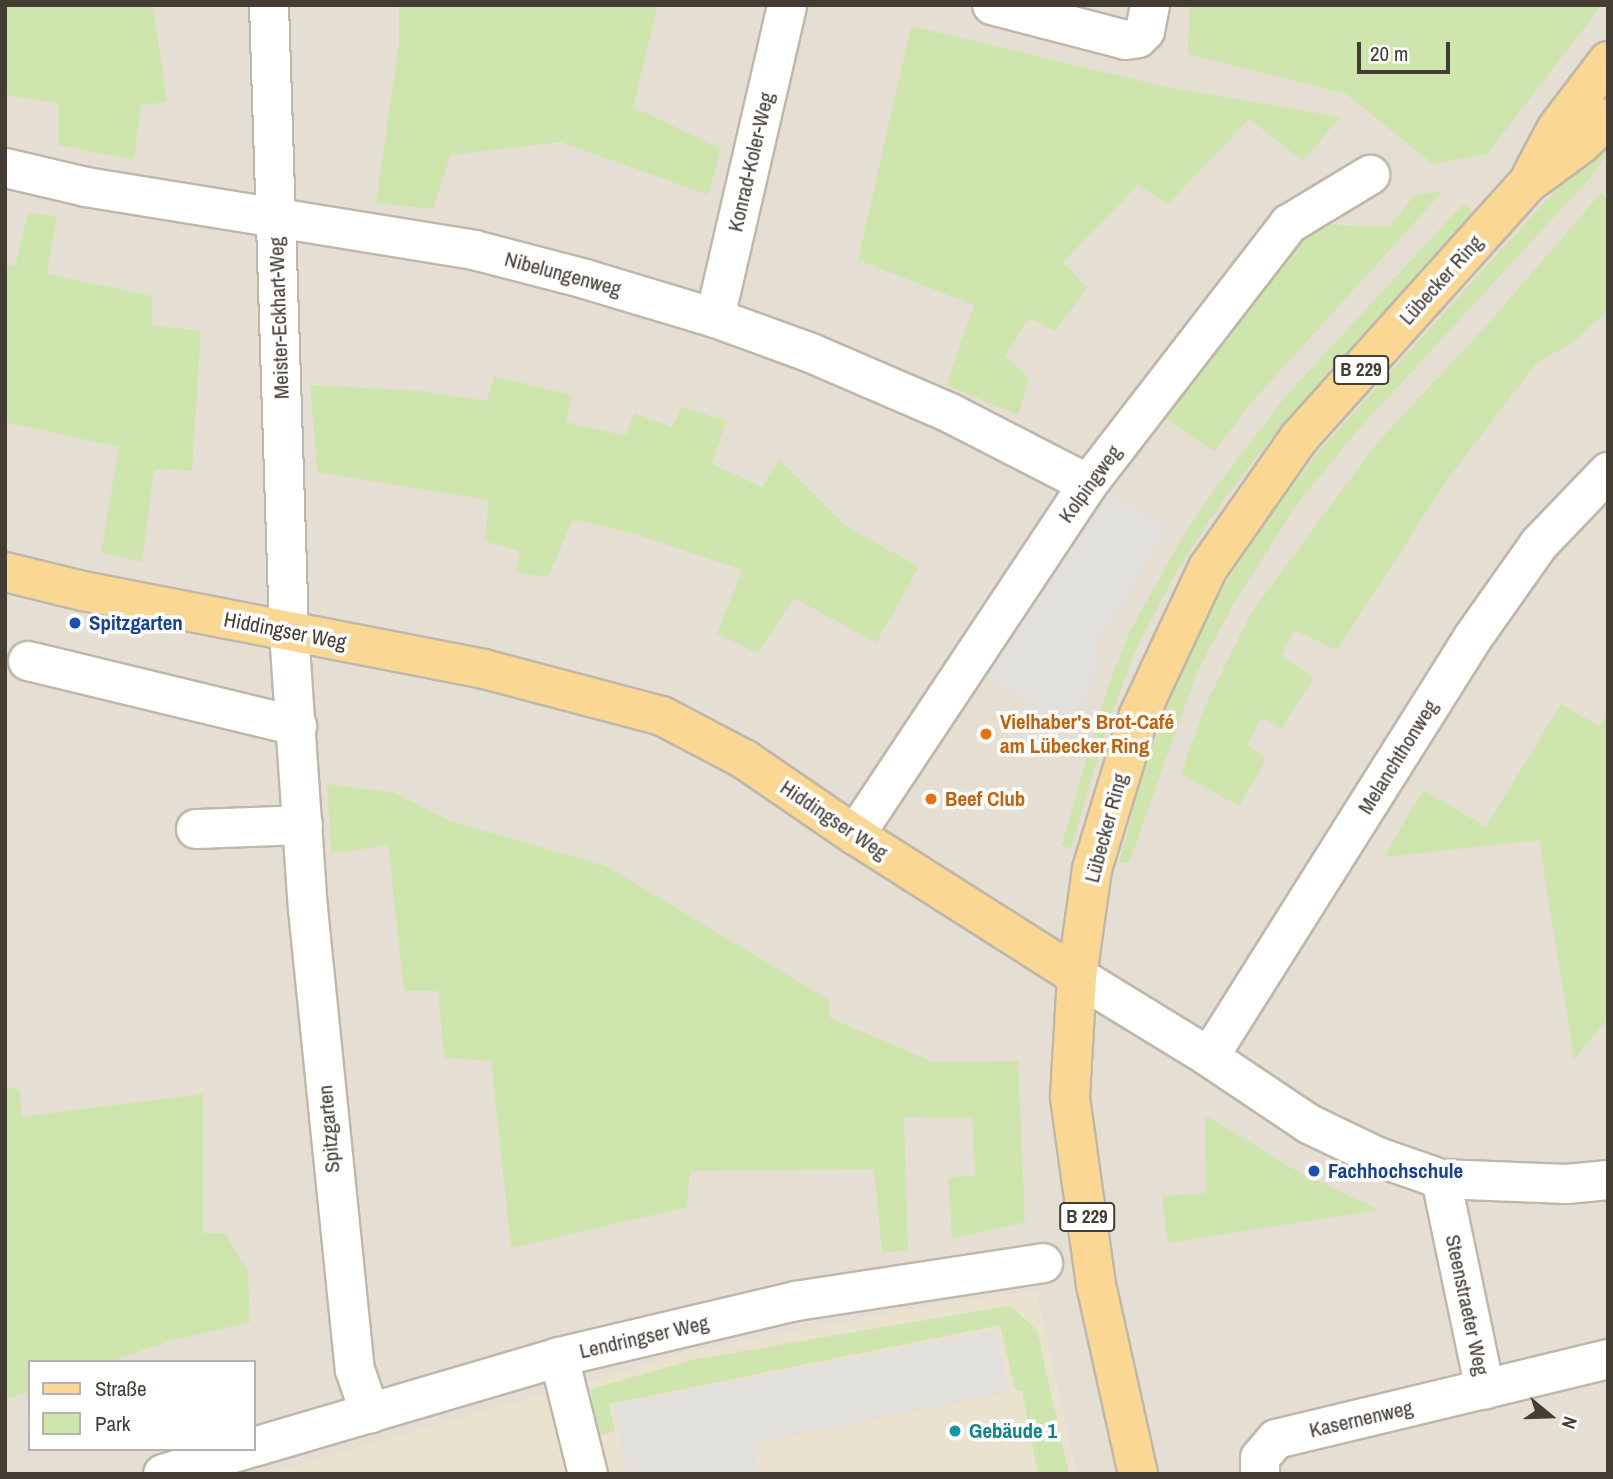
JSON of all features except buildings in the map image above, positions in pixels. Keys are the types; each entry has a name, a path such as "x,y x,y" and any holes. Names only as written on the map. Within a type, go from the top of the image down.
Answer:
{"main road":[{"name":"Lübecker Ring","path":"1528,183 1557,128 1608,61"},
{"name":"Lübecker Ring","path":"1138,1474 1097,1285 1070,1097 1077,976 1092,869 1139,715 1208,568 1299,439 1528,183 1581,144 1608,118"},
{"name":"Hiddingser Weg","path":"5,572 289,632 484,668 662,716 744,759 855,835 1077,976"}],"street":[{"name":"Meister-Eckhart-Weg","path":"270,5 289,632"},
{"name":"Konrad-Koler-Weg","path":"715,318 787,5"},
{"path":"992,5 1126,40 1138,38 1145,32 1150,5"},
{"name":"Nibelungenweg","path":"5,168 86,187 474,250 715,318 896,388 996,435 1088,484"},
{"name":"Kolpingweg","path":"855,835 1088,484 1289,224 1370,175"},
{"name":"Melanchthonweg","path":"1209,1057 1472,639 1539,544 1608,472"},
{"name":"Spitzgarten","path":"289,632 308,909 355,1370 370,1413"},
{"path":"28,661 297,726"},
{"path":"196,829 303,825"},
{"name":"Hiddingser Weg","path":"1077,976 1331,1136 1378,1157 1441,1179 1567,1184 1608,1180"},
{"name":"Steenstraeter Weg","path":"1441,1179 1485,1389 1608,1359"},
{"name":"Lendringser Weg","path":"256,1446 559,1357 796,1301 1043,1262"},
{"path":"559,1357 588,1474"},
{"name":"Kasernenweg","path":"1260,1474 1261,1458 1276,1439 1485,1389"},
{"path":"163,1474 240,1451"}],"shaded area":[{"path":"5,5 1608,5 1608,1474 1076,1474 1036,1292 960,1300 691,1352 267,1474 5,1474"},
{"path":"1111,492 1168,528 1093,651 1102,659 1069,731 987,676"},
{"path":"1036,1292 1076,1474 267,1474 691,1352 960,1300"},
{"path":"997,1330 1009,1392 753,1443 759,1474 626,1474 613,1405"}],"green space":[{"path":"5,5 153,5 167,102 141,105 134,160 58,145 58,103 5,95"},
{"path":"399,5 658,5 633,107 721,149 708,195 561,142 450,155 433,209 376,203 399,43"},
{"path":"1189,5 1602,5 1487,154 1433,164 1346,94 1188,54"},
{"path":"911,26 1166,87 1340,117 1303,161 1249,119 1168,204 1138,185 1063,262 1087,288 1055,331 1029,318 1005,356 1029,378 1018,415 946,385 974,305 858,260"},
{"path":"1601,140 1608,152 1591,177 1356,432 1298,503 1237,598 1198,670 1129,863 1119,863 1140,783 1171,695 1219,594 1262,527 1318,452"},
{"path":"1443,191 1250,404 1214,452 1160,414 1300,232 1319,224 1389,227 1415,195"},
{"path":"1601,193 1608,200 1608,310 1571,344 1537,362 1447,480 1337,650 1294,630 1281,655 1314,677 1282,728 1261,718 1248,744 1266,760 1239,806 1181,774 1205,706 1251,613 1377,443 1486,326"},
{"path":"1463,204 1474,211 1275,434 1221,503 1179,568 1140,640 1110,717 1071,848 1061,846 1107,689 1129,633 1179,543 1217,486 1285,397"},
{"path":"28,213 57,216 47,274 152,296 152,325 201,331 192,471 154,469 142,562 101,553 119,447 5,422 5,264 15,266"},
{"path":"494,376 572,395 566,422 625,436 634,413 672,427 682,407 727,421 712,464 762,487 779,459 847,527 919,567 876,643 794,598 758,653 717,634 742,570 638,535 573,519 548,577 517,573 519,551 485,541 489,500 317,472 310,385 421,391 487,401"},
{"path":"1561,704 1599,726 1608,713 1608,1018 1574,1060 1539,840 1384,857 1423,790 1486,827"},
{"path":"327,784 395,793 450,821 606,866 829,1000 830,1018 933,1062 1018,1061 1025,1222 952,1239 948,1178 975,1175 972,1118 904,1117 908,1250 882,1253 874,1169 690,1171 687,1207 511,1248 491,1061 444,1058 438,991 404,991 388,845 331,854"},
{"path":"5,1087 20,1090 21,1117 203,1094 203,1233 225,1233 248,1272 250,1322 170,1341 115,1360 28,1360 28,1393 5,1399"},
{"path":"1205,1115 1300,1173 1380,1210 1167,1243 1162,1196 1206,1193"},
{"path":"1010,1306 1037,1330 1069,1474 1038,1474 1022,1391 1015,1390 1000,1325 609,1404 615,1431 597,1437 591,1389 696,1359"}],"place":[{"name":"Spitzgarten","path":"75,623"},
{"name":"Vielhaber's Brot-Café am Lübecker Ring","path":"986,734"},
{"name":"Beef Club","path":"931,799"},
{"name":"Fachhochschule","path":"1314,1171"},
{"name":"Gebäude 1","path":"955,1431"}]}
